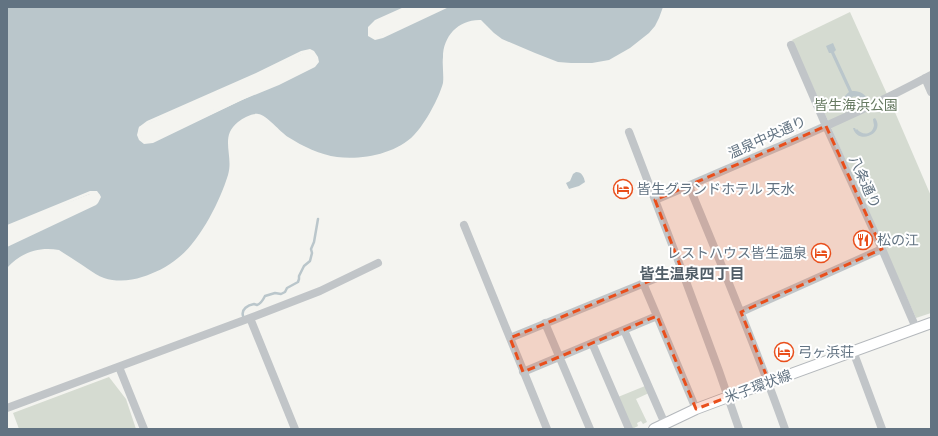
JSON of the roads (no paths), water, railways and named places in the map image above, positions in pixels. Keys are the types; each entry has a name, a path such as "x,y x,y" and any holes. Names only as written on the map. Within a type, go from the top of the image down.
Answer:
{"main road":[{"name":"米子環状線","path":"654,429 728,397 931,323"}],"street":[{"name":"八条通り","path":"791,45 916,328"},
{"name":"温泉中央通り","path":"655,200 826,126 928,76"},
{"path":"928,76 931,92"},
{"path":"629,132 681,268 739,429"},
{"path":"689,186 741,312 785,429"},
{"path":"464,225 547,429"},
{"path":"741,312 882,249"},
{"path":"7,408 320,291 378,262"},
{"path":"510,338 681,268"},
{"path":"643,283 696,410"},
{"path":"523,372 658,316"},
{"path":"250,318 295,429"},
{"path":"545,323 590,429"},
{"path":"624,330 665,424"},
{"path":"592,343 629,429"},
{"path":"853,351 882,429"},
{"path":"119,367 144,429"}],"waterway":[{"path":"243,316 243,311 247,306 254,304 257,305 262,302 265,296 275,293 281,294 285,292 287,288 298,282 304,266 310,261 312,253 311,249 314,242 318,219"}],"place":[{"name":"皆生グランドホテル 天水","path":"623,189"},
{"name":"松の江","path":"863,240"},
{"name":"レストハウス皆生温泉","path":"821,253"},
{"name":"弓ヶ浜荘","path":"784,352"}],"district":[{"name":"皆生温泉四丁目","path":"692,274"}],"park label":[{"name":"皆生海浜公園","path":"856,105"}]}
